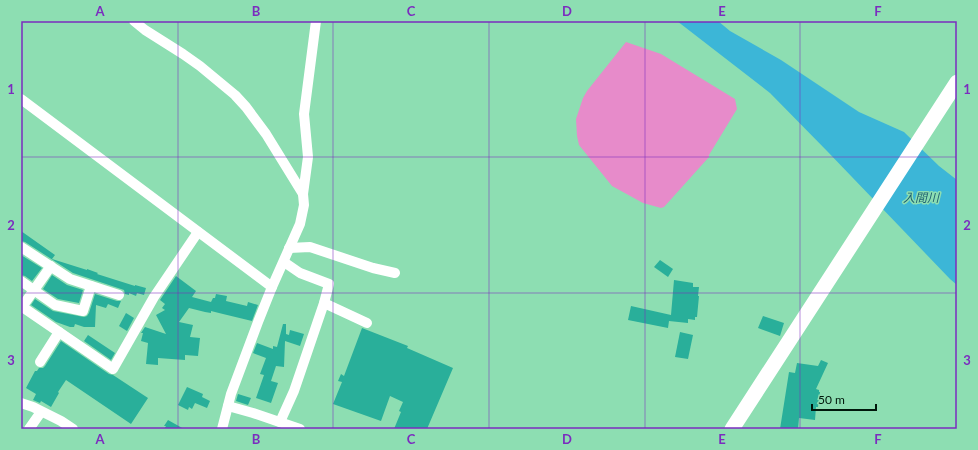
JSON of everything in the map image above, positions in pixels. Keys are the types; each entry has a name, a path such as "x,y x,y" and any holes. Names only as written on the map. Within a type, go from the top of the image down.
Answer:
{"street":[{"path":"134,21 150,34 200,66 235,94 266,134 303,194"},
{"path":"222,429 234,386 272,287 300,224 304,205 303,194 308,157 304,114 316,21"},
{"path":"732,429 957,82"},
{"path":"21,99 272,287"},
{"path":"51,266 22,306 113,369 154,297 198,232"},
{"path":"21,247 70,279 119,295"},
{"path":"290,248 310,247 373,268 395,273"},
{"path":"280,422 294,391 329,284 300,273 284,262"},
{"path":"21,281 55,305 83,311 91,286"},
{"path":"324,303 367,323"},
{"path":"40,362 59,332"},
{"path":"21,403 61,421 73,429"},
{"path":"228,406 300,429"},
{"path":"29,429 41,412"}],"shaded area":[{"path":"626,42 661,54 735,99 737,109 709,157 664,207 661,208 643,203 612,186 579,145 577,136 576,119 583,98"}],"water":[{"name":"入間川","path":"677,21 718,21 730,31 781,60 859,112 904,132 939,166 957,180 957,285 770,93"}],"building":[{"path":"21,231 55,255 52,259 87,269 98,273 97,274 135,286 146,288 144,295 137,293 136,296 129,293 129,295 125,294 124,290 73,273 25,242 21,241"},
{"path":"21,255 42,268 32,281 21,275"},
{"path":"660,260 673,269 668,277 654,267"},
{"path":"52,275 67,285 83,290 79,303 58,299 43,289"},
{"path":"176,276 196,291 192,297 211,302 213,298 215,298 216,294 227,296 226,301 247,306 248,302 258,305 252,321 211,311 211,313 189,308 179,322 193,325 190,337 200,338 198,356 185,355 185,360 158,358 158,365 146,364 148,343 141,341 143,333 141,333 145,327 166,334 156,315 165,310 162,308 165,304 160,300"},
{"path":"674,280 693,283 693,287 699,287 697,317 695,317 695,320 688,319 688,323 669,321 668,328 628,320 631,306 671,315"},
{"path":"95,294 121,301 118,308 108,304 106,308 96,305 95,327 84,327 75,324 74,327 70,327 56,322 31,305 35,299 53,311 84,317 89,313"},
{"path":"126,313 134,318 127,331 119,326"},
{"path":"763,316 784,323 780,336 758,328"},
{"path":"283,324 286,324 286,334 289,335 290,330 304,334 300,346 285,341 284,367 276,366 271,381 278,383 271,403 256,398 264,375 260,374 266,358 253,353 257,343 273,349 273,346 277,347"},
{"path":"362,328 408,346 407,348 453,368 427,429 394,429 401,412 399,411 403,402 390,396 381,421 333,404 342,382 338,381 341,374 344,376"},
{"path":"680,332 693,335 688,359 675,357"},
{"path":"88,335 115,353 111,360 84,341"},
{"path":"61,341 109,374 113,375 148,398 131,424 66,380 51,407 41,401 40,403 33,400 36,394 26,388 35,371 45,366"},
{"path":"821,360 828,363 816,389 820,392 818,407 816,407 815,420 799,418 798,429 780,429 789,372 795,373 797,363 818,366"},
{"path":"187,387 203,394 202,397 210,401 207,408 195,403 192,409 189,407 188,410 178,405"},
{"path":"238,394 251,398 248,405 236,401"},
{"path":"168,420 184,429 164,429 166,426 164,426"}]}
